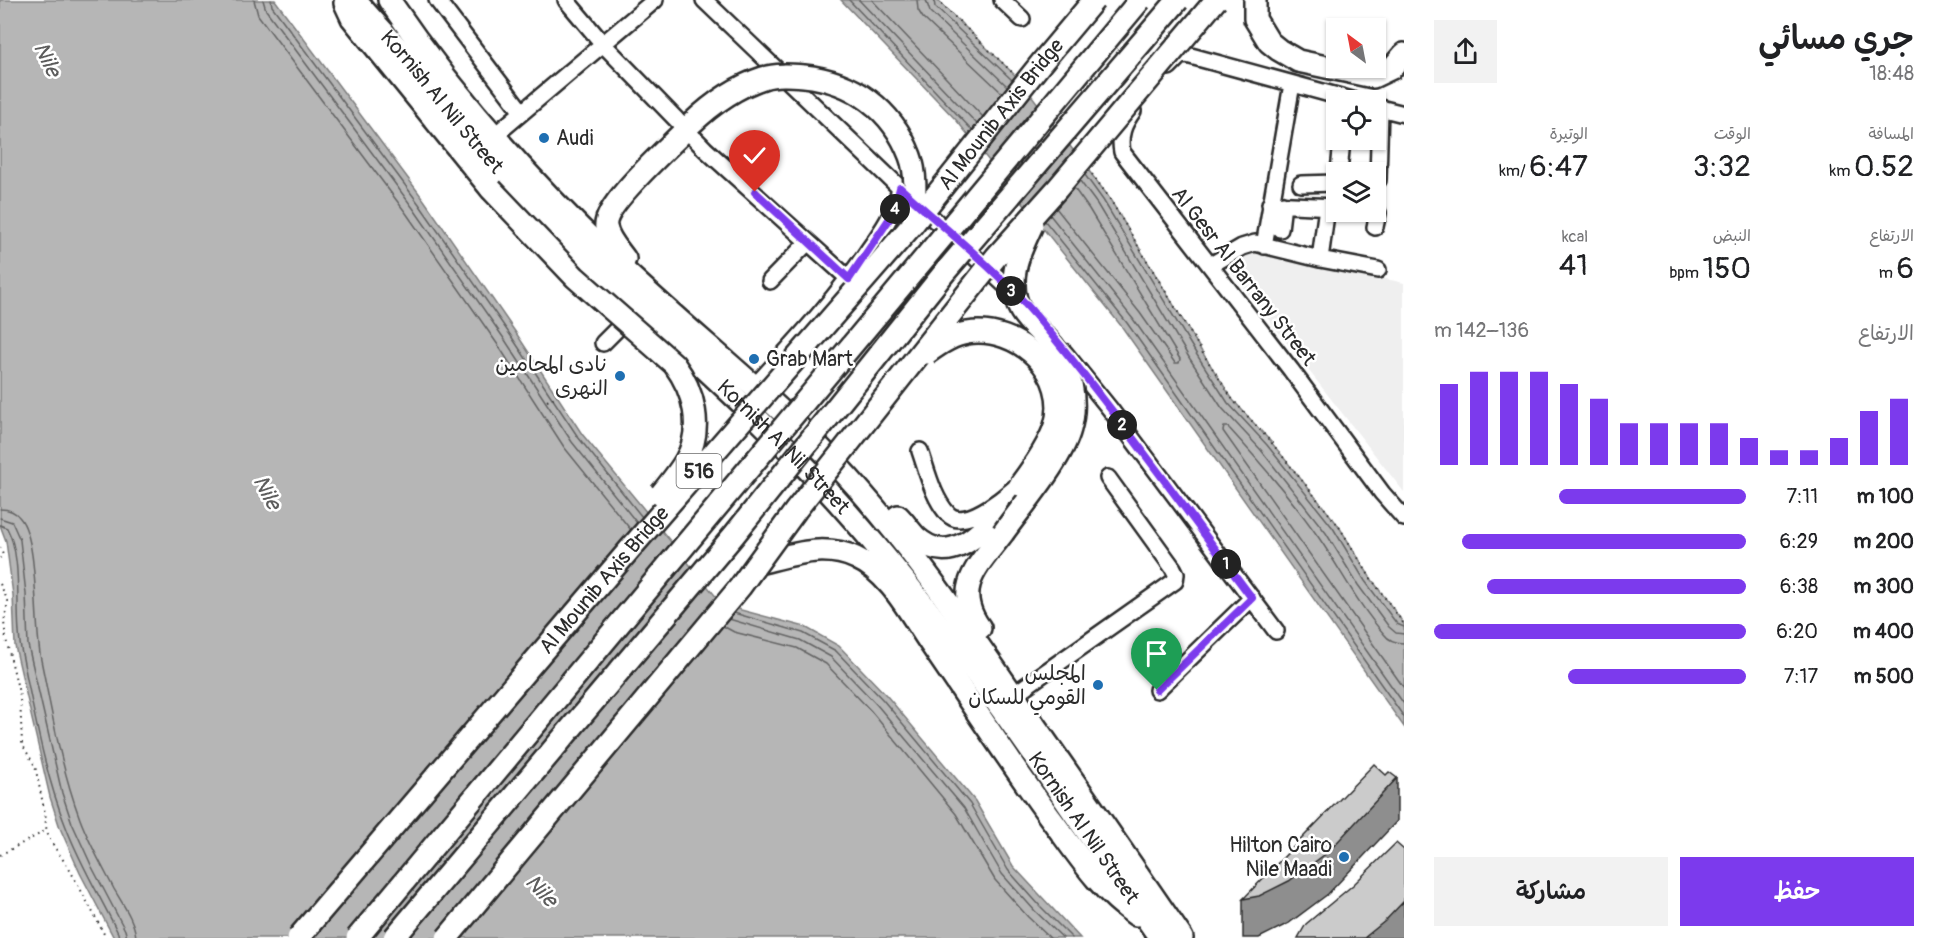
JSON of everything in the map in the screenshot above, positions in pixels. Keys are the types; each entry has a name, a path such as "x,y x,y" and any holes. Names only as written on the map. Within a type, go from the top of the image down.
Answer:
{"highway":[{"path":"344,0 352,18 491,189 575,277 674,364 684,378 695,410 693,445 676,475 648,512 630,549"},
{"name":"Kornish Al Nil Street","path":"355,0 516,188 550,224 754,386 835,464 894,531 933,582 1182,938"},
{"name":"Kornish Al Nil Street","path":"389,0 436,65 494,136 544,192 612,260 644,300 837,501 933,614 1155,931"},
{"name":"Al Mounib Axis Bridge","path":"298,938 630,549 913,224 1094,0"},
{"name":"Al Mounib Axis Bridge","path":"357,938 1140,0"},
{"path":"394,938 734,535 944,273 1178,0"},
{"path":"447,938 716,617 759,563 796,510 996,257 1216,0"},
{"path":"1254,0 1255,19 1263,33 1279,51 1298,61 1373,77 1392,68 1404,54"},
{"path":"644,300 609,236 606,225 609,212 622,194 688,127 722,98 742,86 765,77 788,74 837,82 860,92 882,112 901,137 911,158 914,180 913,224"},
{"path":"835,464 849,470 869,485 917,538 931,548 948,550 964,544 1002,522 1059,454 1071,428 1072,385 1061,358 1053,346 1024,317 1014,294 1015,269 1036,213"},
{"path":"896,382 946,340 966,333 988,332 1009,337 1028,348 1043,364 1053,383 1057,405 1055,426 972,575 966,595 970,614 1006,669 1012,692"},
{"path":"759,563 817,550 837,551 857,558 874,569 908,610 1028,786 1104,889 1155,931"}],"street":[{"path":"437,0 522,112"},
{"path":"566,0 603,44 849,279"},
{"path":"494,136 655,0"},
{"path":"704,0 1035,314 1110,409 1276,631"},
{"path":"1002,0 1022,19"},
{"name":"Al Gesr Al Barrany Street","path":"1292,84 1187,55 1180,56 1131,113 1123,127 1120,139 1122,152 1404,518"},
{"path":"1264,246 1277,204 1292,84 1326,94"},
{"path":"1381,162 1391,109"},
{"path":"1301,184 1326,183"},
{"path":"754,386 819,316 849,279 894,212 900,188"},
{"path":"1277,204 1326,207"},
{"path":"1277,204 1280,230"},
{"path":"1320,259 1329,222"},
{"path":"1375,227 1376,222"},
{"path":"770,281 808,242"},
{"path":"1211,266 1248,244 1255,243 1378,270"},
{"path":"603,344 644,300"},
{"path":"920,451 936,494 950,517 964,519 1003,498 1020,484 1048,449 1061,407 1054,368 1067,355"},
{"path":"1012,692 1175,581 1176,574 1173,568 1108,478"},
{"path":"1157,690 1252,598"}],"path":[{"path":"937,0 1019,79"},
{"path":"1088,169 1108,196 1233,400 1272,441 1338,525 1370,577 1404,624"},
{"path":"547,401 557,396"},
{"path":"0,547 3,555 0,558"},
{"path":"0,584 8,601 4,622 20,697 22,744 35,766 47,830 106,938"},
{"path":"0,855 47,830"}],"shaded area":[{"path":"1253,249 1404,283 1404,492 1229,269"}],"water":[{"name":"Nile","path":"0,0 275,0 424,200 516,333 582,434 718,599 741,610 805,627 839,646 887,696 975,801 1013,866 1080,938 114,938 80,873 60,828 50,797 15,646 13,595 6,541 0,525"},
{"path":"841,0 937,0 1019,79 1108,196 1233,400 1271,442 1338,525 1370,577 1404,624 1404,727 1122,327 957,121"}],"building":[{"path":"1374,764 1386,775 1389,772 1397,778 1328,852 1289,881 1259,896 1243,899"},
{"path":"1396,843 1404,850 1404,901 1385,921 1364,938 1298,938 1306,924 1353,885"}],"place":[{"name":"Audi","path":"544,138"},
{"name":"Grab Mart","path":"754,359"},
{"name":"نادى المحامين النهرى","path":"620,376"},
{"name":"المجلس القومي للسكان","path":"1098,685"},
{"name":"Hilton Cairo Nile Maadi","path":"1344,857"}],"route":[{"path":"755,192 849,279 894,212 900,188 1035,314 1110,409 1252,598 1157,690"}]}
